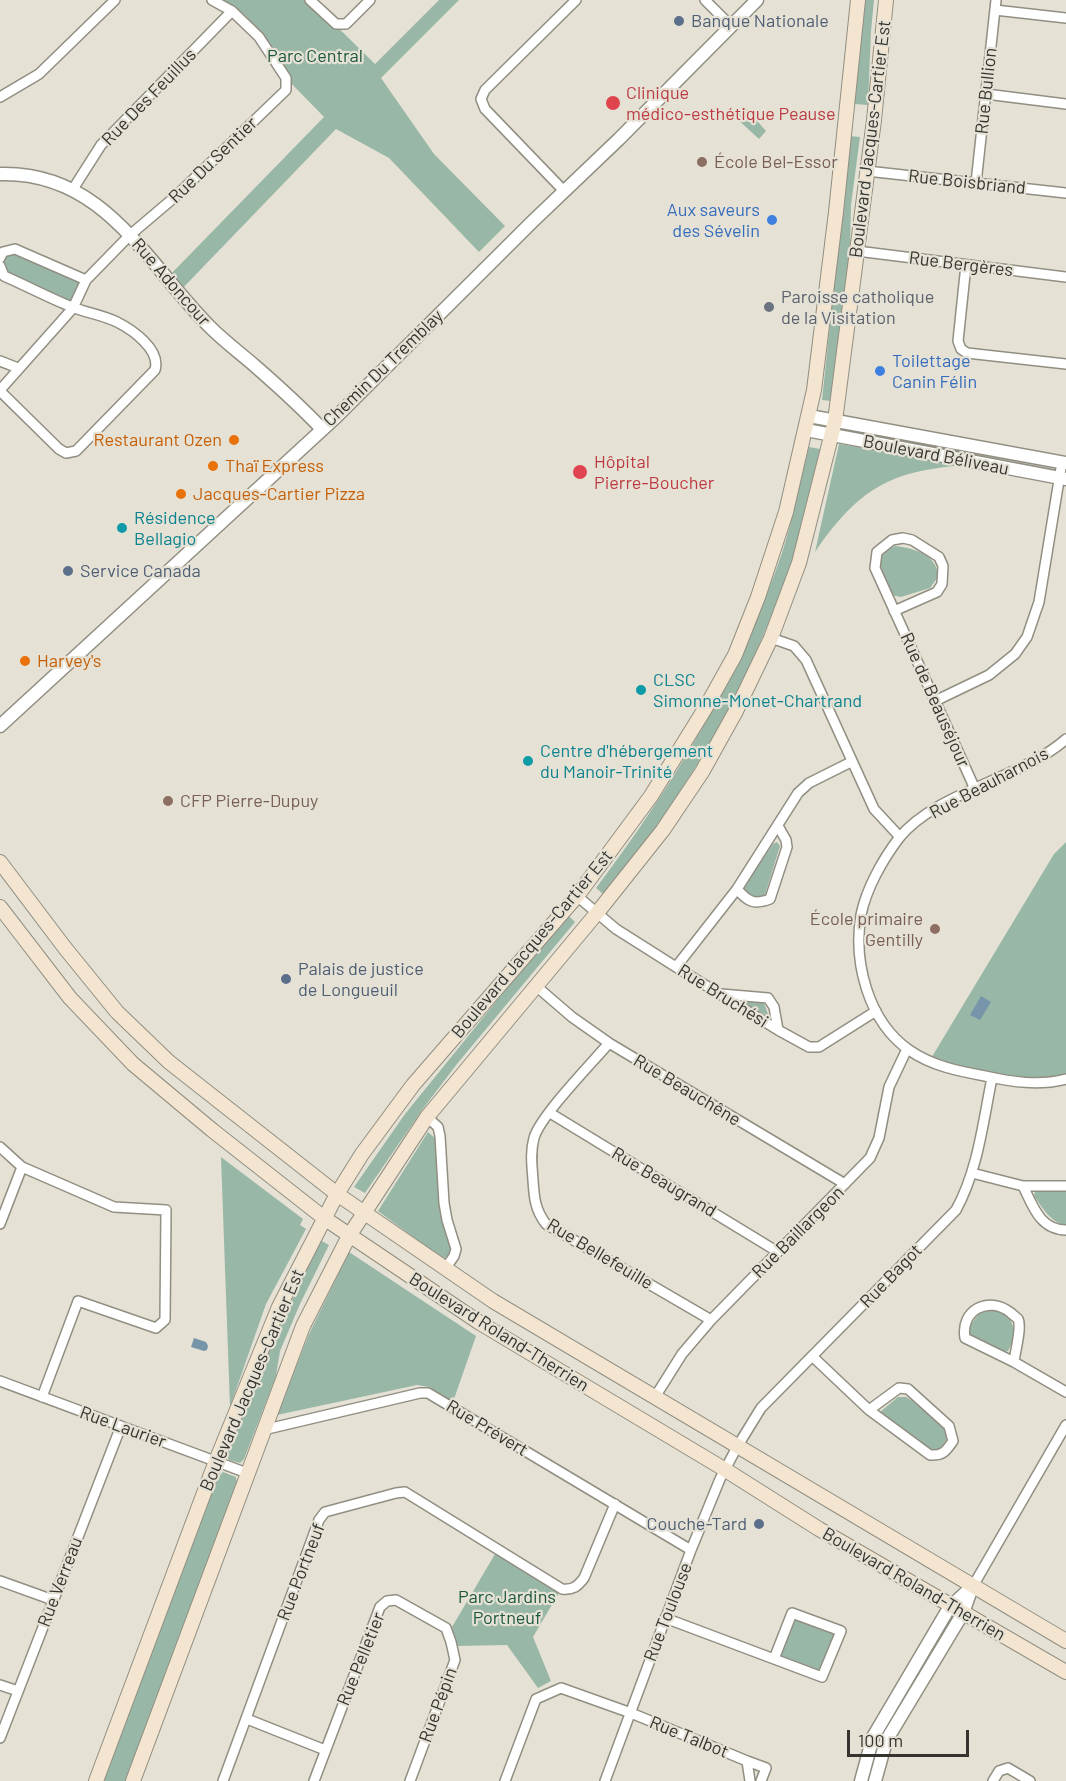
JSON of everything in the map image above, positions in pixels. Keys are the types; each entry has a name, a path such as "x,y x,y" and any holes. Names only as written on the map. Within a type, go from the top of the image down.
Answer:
{"main road":[{"name":"Boulevard Jacques-Cartier Est","path":"96,1781 216,1461 279,1307 337,1194 362,1154 413,1085 577,896 651,796 735,655 758,597 786,512 809,416 821,347 858,0"},
{"name":"Boulevard Jacques-Cartier Est","path":"133,1781 303,1326 349,1236 427,1117 663,830 702,772 736,711 771,638 799,563 836,421 886,0"},
{"name":"Boulevard Roland-Therrien","path":"0,862 117,1012 170,1062 337,1194 492,1301 973,1586 1064,1635"},
{"name":"Boulevard Roland-Therrien","path":"0,906 70,998 133,1064 212,1131 349,1236 480,1323 724,1469 819,1529 1066,1672"}],"street":[{"path":"0,97 39,74 115,0"},
{"path":"212,0 232,11"},
{"path":"310,0 336,24 346,24 370,0"},
{"path":"564,191 485,109 481,99 485,90 576,0"},
{"path":"705,0 731,26"},
{"name":"Chemin Du Tremblay","path":"0,726 336,417 757,0"},
{"path":"995,5 1066,18"},
{"name":"Rue Bullion","path":"976,183 995,5"},
{"name":"Rue Du Sentier","path":"0,391 73,308 86,280 130,235 176,196 286,90 286,78 259,37 232,11"},
{"name":"Rue Des Feuillus","path":"74,189 101,145 232,11"},
{"path":"986,94 1066,104"},
{"name":"Rue Boisbriand","path":"867,171 1066,193"},
{"name":"Rue Adoncour","path":"0,174 53,180 74,189 93,203 130,235 210,327 280,388 322,429"},
{"path":"0,258 3,252 15,249 86,280"},
{"name":"Rue Bergères","path":"857,251 1066,276"},
{"path":"966,265 958,340 961,348 967,353 1066,364"},
{"path":"0,266 4,276 73,308 116,321 144,342 155,357 155,370 76,451 66,453 59,449 0,391"},
{"path":"0,361 18,368"},
{"name":"Boulevard Béliveau","path":"809,416 1064,462"},
{"name":"Boulevard Béliveau","path":"806,430 1063,478"},
{"path":"935,701 989,675 1015,654 1027,637 1039,602 1063,478 1064,462"},
{"name":"Rue de Beauséjour","path":"894,610 937,592 942,584 943,566 939,557 912,540 892,540 877,552 875,568 935,701 975,789"},
{"path":"771,638 794,646 806,660 874,809 900,837"},
{"name":"Rue Beauharnois","path":"1066,739 1017,769 935,810 900,837 885,858 873,882 861,914 859,943 866,986 876,1011 888,1031 908,1049 940,1066 992,1078 1044,1083 1066,1079"},
{"path":"675,967 737,889 798,793 809,783 851,762"},
{"path":"737,889 746,899 760,903 770,899 787,847 786,840 778,826"},
{"name":"Rue Bruchési","path":"577,896 616,929 809,1047 819,1047 876,1011"},
{"name":"Rue Beauchêne","path":"536,986 572,1017 609,1043 845,1184"},
{"path":"719,993 768,998 774,1007 778,1030"},
{"name":"Rue Bellefeuille","path":"609,1043 550,1113 534,1136 531,1156 534,1200 539,1214 546,1224 711,1320"},
{"name":"Rue Baillargeon","path":"655,1397 682,1354 711,1320 870,1158 879,1138 889,1087 908,1049"},
{"name":"Rue Bagot","path":"737,1447 761,1408 956,1210 965,1194 972,1173 992,1078"},
{"name":"Rue Beaugrand","path":"550,1113 778,1252"},
{"name":"Boulevard Roland-Therrien","path":"427,1117 438,1127 440,1136 444,1203 456,1249 445,1269"},
{"path":"0,1147 22,1167 114,1207 166,1210 165,1320 156,1328 78,1301 42,1396"},
{"path":"0,1224 22,1167"},
{"path":"972,1173 1023,1186 1066,1186"},
{"path":"1023,1186 1043,1223 1057,1230 1066,1230"},
{"path":"1014,1362 1020,1327 1018,1319 1005,1308 994,1304 984,1305 968,1317 963,1328 965,1338 1014,1362 1066,1392"},
{"path":"812,1356 869,1410 930,1455 946,1452 953,1441 949,1426 908,1389 899,1388 869,1410"},
{"name":"Rue Laurier","path":"0,1381 247,1473"},
{"name":"Rue Prévert","path":"263,1430 420,1392 428,1393 691,1550"},
{"path":"861,1781 873,1737 973,1586 1066,1425"},
{"name":"Rue Verreau","path":"0,1738 121,1426"},
{"name":"Rue Toulouse","path":"605,1781 691,1550 724,1469 737,1447"},
{"name":"Rue Portneuf","path":"223,1781 319,1520 325,1512 396,1492 405,1492 562,1588 571,1589 579,1585 584,1578 615,1503"},
{"path":"0,1581 53,1600"},
{"name":"Rue Pelletier","path":"314,1781 380,1606 387,1601 396,1600 446,1629"},
{"path":"875,1781 886,1741 957,1609"},
{"path":"665,1617 774,1659 822,1677 841,1631 792,1612 774,1659"},
{"name":"Rue Pépin","path":"410,1781 453,1669 452,1641 446,1629"},
{"path":"0,1685 18,1691"},
{"name":"Rue Talbot","path":"505,1781 536,1699 561,1688 631,1713 766,1768 761,1781"},
{"path":"247,1719 325,1750"},
{"name":"Rue Talbot","path":"747,1761 750,1781"},
{"path":"993,1781 999,1771 1008,1768 1030,1781"}],"green space":[{"name":"Parc Central","path":"212,0 310,0 375,64 439,0 459,0 381,78 434,154 505,226 479,252 389,158 336,129 179,292 167,278 324,117 286,78 259,37"},
{"path":"865,0 874,0 868,105 854,104"},
{"path":"745,107 766,131 759,139 735,117"},
{"path":"850,136 860,137 851,205 850,249 831,401 822,400"},
{"path":"15,251 82,281 72,304 6,274 1,262 5,254"},
{"path":"839,444 968,465 918,472 879,486 847,512 815,552"},
{"path":"809,447 820,449 800,535 779,597 751,663 719,727 682,788 648,837 603,894 596,888 677,770 702,728 746,642 782,553"},
{"path":"895,546 924,554 934,563 938,577 930,588 901,597 891,595 881,574 880,562 882,556"},
{"path":"777,842 780,846 764,898 751,898 742,890 773,844"},
{"path":"1066,842 1066,1076 1027,1080 979,1073 930,1060 1054,854"},
{"path":"567,914 575,922 457,1064 365,1193 354,1187 405,1114"},
{"path":"740,1001 764,1003 769,1017"},
{"path":"428,1132 436,1139 441,1211 451,1245 450,1253 443,1259 378,1211"},
{"path":"221,1157 303,1219 300,1225 306,1229 266,1304 230,1407"},
{"path":"1066,1191 1066,1226 1052,1218 1041,1206 1034,1196 1035,1192"},
{"path":"320,1240 329,1245 280,1351 276,1376 244,1459 240,1463 229,1460 226,1455 268,1351"},
{"path":"349,1252 476,1336 453,1402 429,1387 417,1385 277,1415 309,1334"},
{"path":"998,1308 1008,1317 1014,1333 1008,1351 1003,1352 971,1337 970,1333 972,1322 983,1310"},
{"path":"898,1397 911,1400 944,1427 947,1439 939,1450 926,1447 880,1412"},
{"path":"223,1472 236,1477 237,1483 126,1781 104,1781 215,1481"},
{"name":"Parc Jardins Portneuf","path":"495,1554 560,1591 533,1637 551,1681 538,1688 507,1645 457,1646 452,1627"},
{"path":"794,1616 838,1633 820,1674 777,1657"}],"water":[{"path":"981,996 991,1002 980,1020 970,1015"},
{"path":"194,1338 206,1342 207,1350 191,1347"}],"place":[{"name":"Banque Nationale","path":"679,21"},
{"name":"Clinique médico-esthétique Peause","path":"613,103"},
{"name":"École Bel-Essor","path":"702,162"},
{"name":"Aux saveurs des Sévelin","path":"772,220"},
{"name":"Paroisse catholique de la Visitation","path":"769,307"},
{"name":"Toilettage Canin Félin","path":"880,371"},
{"name":"Restaurant Ozen","path":"234,440"},
{"name":"Thaï Express","path":"213,466"},
{"name":"Hôpital Pierre-Boucher","path":"580,472"},
{"name":"Jacques-Cartier Pizza","path":"181,494"},
{"name":"Résidence Bellagio","path":"122,528"},
{"name":"Service Canada","path":"68,571"},
{"name":"Harvey's","path":"25,661"},
{"name":"CLSC Simonne-Monet-Chartrand","path":"641,690"},
{"name":"Centre d'hébergement du Manoir-Trinité","path":"528,761"},
{"name":"CFP Pierre-Dupuy","path":"168,801"},
{"name":"École primaire Gentilly","path":"935,929"},
{"name":"Palais de justice de Longueuil","path":"286,979"},
{"name":"Couche-Tard","path":"759,1524"}]}
